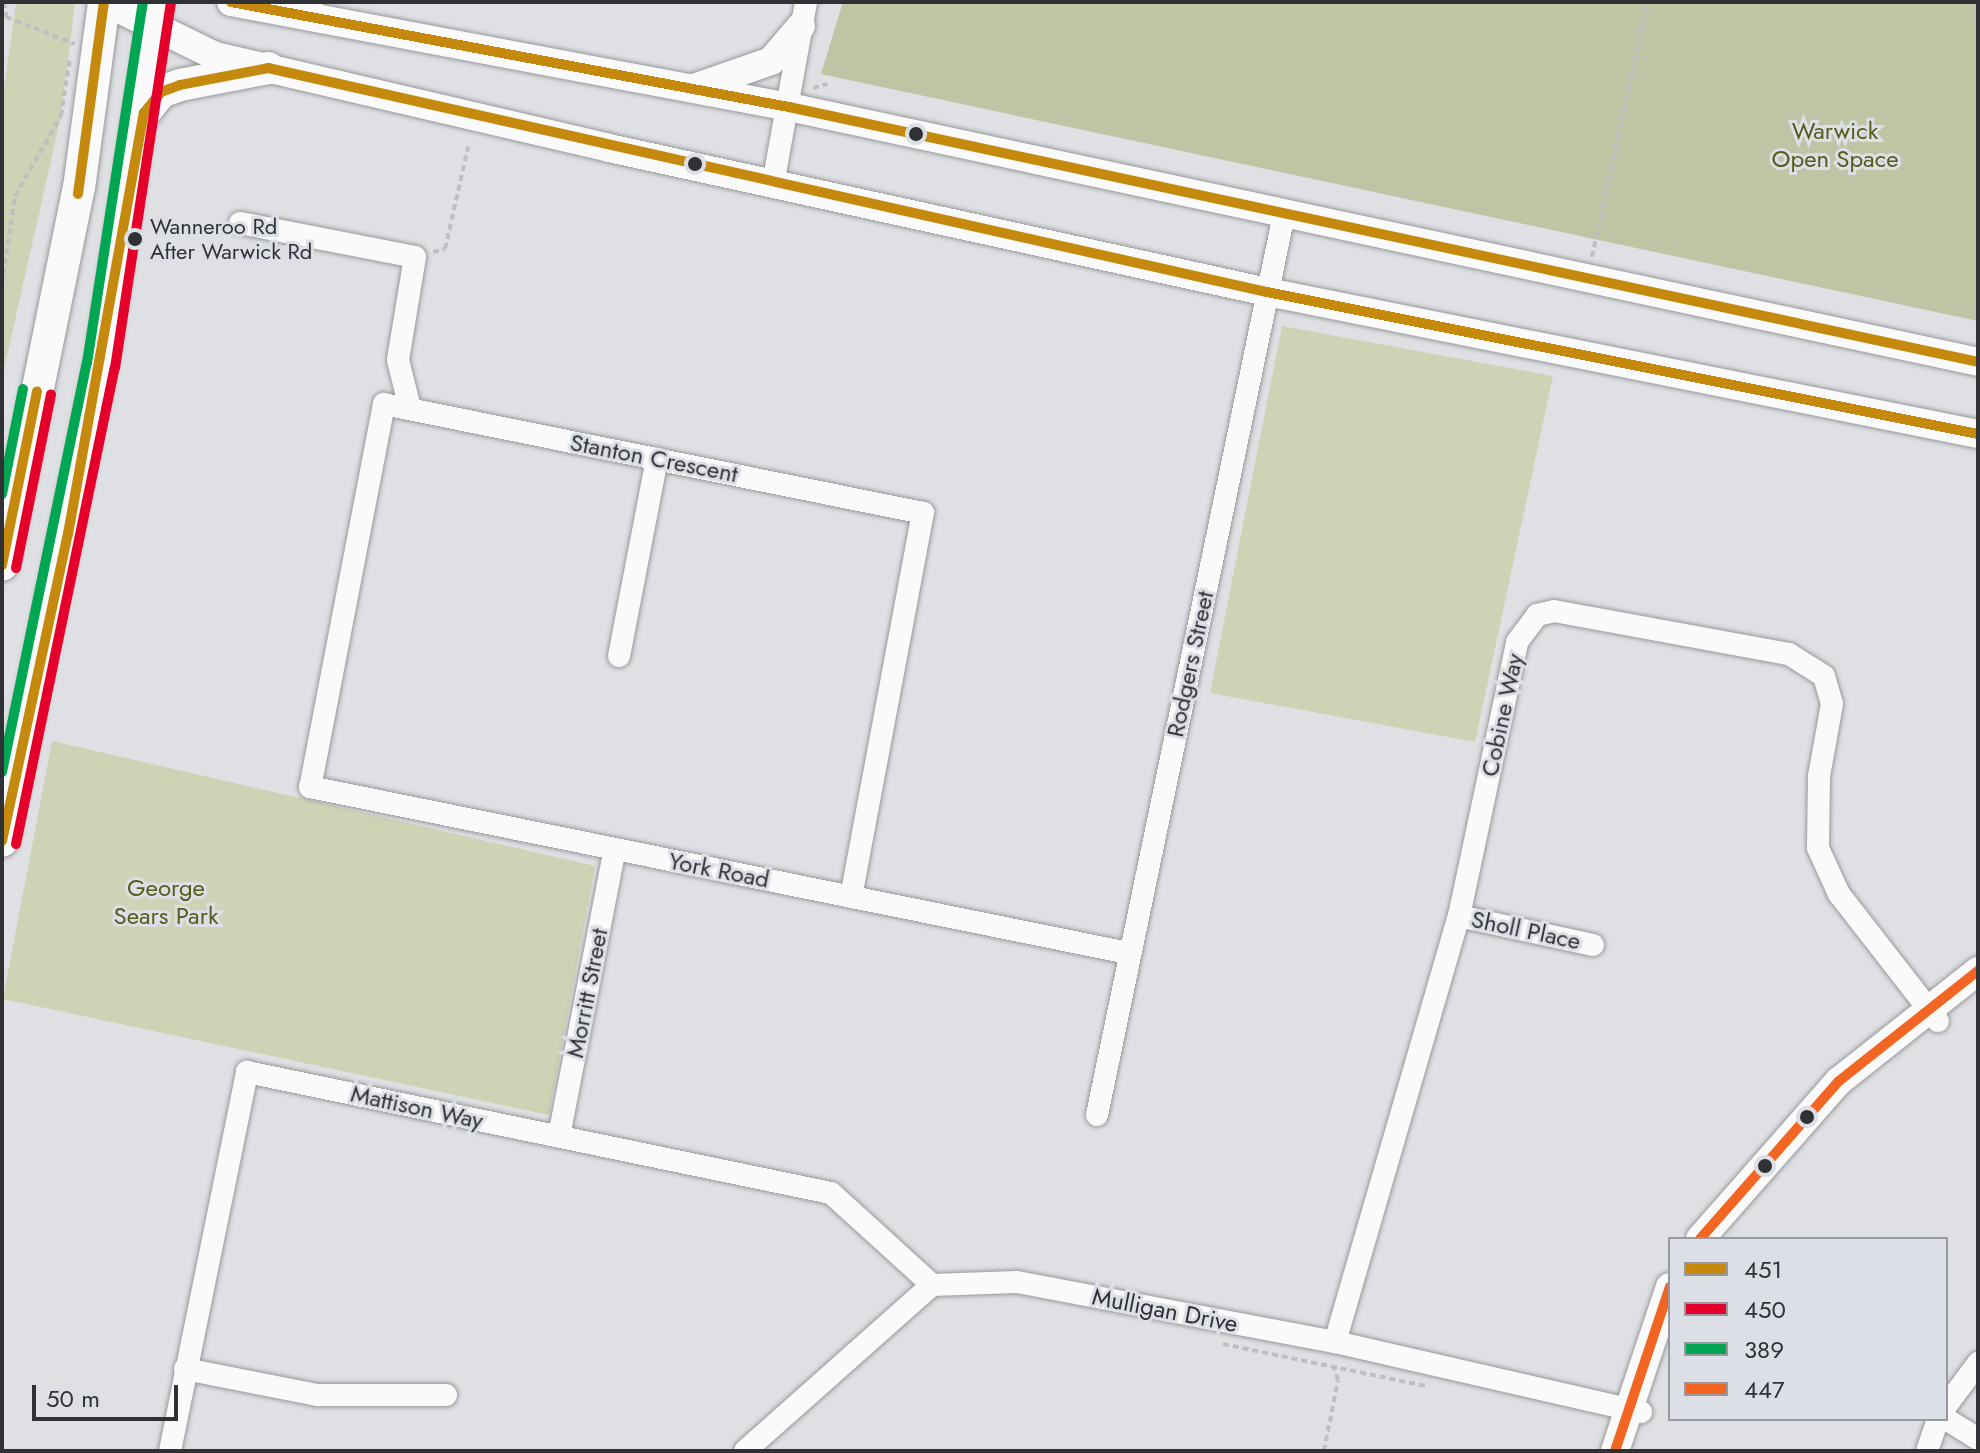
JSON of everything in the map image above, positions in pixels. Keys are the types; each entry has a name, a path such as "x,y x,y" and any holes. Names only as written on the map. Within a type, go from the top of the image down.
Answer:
{"highway":[{"path":"2,565 79,188 104,2"},
{"path":"275,2 309,13"},
{"path":"2,841 98,380 144,113 155,15"},
{"path":"144,113 170,88 268,68"}],"main road":[{"path":"104,2 155,15 186,47 268,68 773,184 1267,292 1978,434"},
{"path":"231,2 309,13 685,90 789,107 1978,362"},
{"path":"685,90 771,61 804,14"},
{"path":"1724,1237 1829,1117 1978,971"},
{"path":"1702,1237 1799,1121 1933,1015 1978,990"},
{"path":"1632,1451 1633,1410 1668,1294"},
{"path":"1615,1451 1668,1336"}],"street":[{"path":"773,184 804,14"},
{"name":"Rodgers Street","path":"1097,1115 1128,953 1284,214"},
{"path":"240,223 415,257 398,360 410,408"},
{"name":"Stanton Crescent","path":"310,787 384,404 410,408 923,513 851,897"},
{"path":"619,656 657,459"},
{"name":"Cobine Way","path":"1335,1342 1459,916 1517,642 1537,615 1554,611 1789,654 1824,676 1832,704 1819,776 1818,848 1839,894 1933,1015"},
{"name":"York Road","path":"310,787 1128,953"},
{"name":"Morritt Street","path":"559,1136 615,849"},
{"name":"Sholl Place","path":"1459,916 1593,945"},
{"name":"Mattison Way","path":"170,1451 247,1072 831,1193 932,1285"},
{"name":"Mulligan Drive","path":"932,1285 1017,1282 1335,1342 1633,1410"},
{"path":"745,1451 932,1285"},
{"path":"1948,1403 1978,1363"},
{"path":"185,1369 318,1395 446,1395"},
{"path":"1948,1420 1978,1439"},
{"path":"1927,1451 1937,1421"}],"path":[{"path":"2,284 15,196 61,116 62,74 79,45 6,17 4,2"},
{"path":"1591,261 1647,2"},
{"path":"415,257 445,249 468,147"},
{"path":"1215,1342 1439,1389"},
{"path":"1324,1451 1338,1380 1334,1367"}],"green space":[{"path":"16,2 75,2 61,116 2,378 2,104"},
{"name":"Warwick Open Space","path":"843,2 1978,2 1978,321 821,74"},
{"path":"1282,326 1553,376 1475,742 1210,693"},
{"name":"George Sears Park","path":"52,741 595,866 549,1115 3,999"}],"transit line":[{"name":"451","path":"78,194 104,2"},
{"name":"389","path":"2,772 87,363 143,2"},
{"name":"451","path":"231,2 789,107 1978,362"},
{"name":"450","path":"16,844 115,368 171,4"},
{"name":"451","path":"2,841 68,534 144,113 161,92 180,85 268,68 1267,292 1978,434"},
{"name":"389","path":"2,494 23,389"},
{"name":"451","path":"2,565 37,392"},
{"name":"450","path":"16,568 51,395"},
{"name":"447","path":"1702,1237 1839,1081 1978,971"},
{"name":"447","path":"1615,1451 1668,1293"}],"place":[{"name":"Wanneroo Rd After Warwick Rd","path":"135,239"}]}
